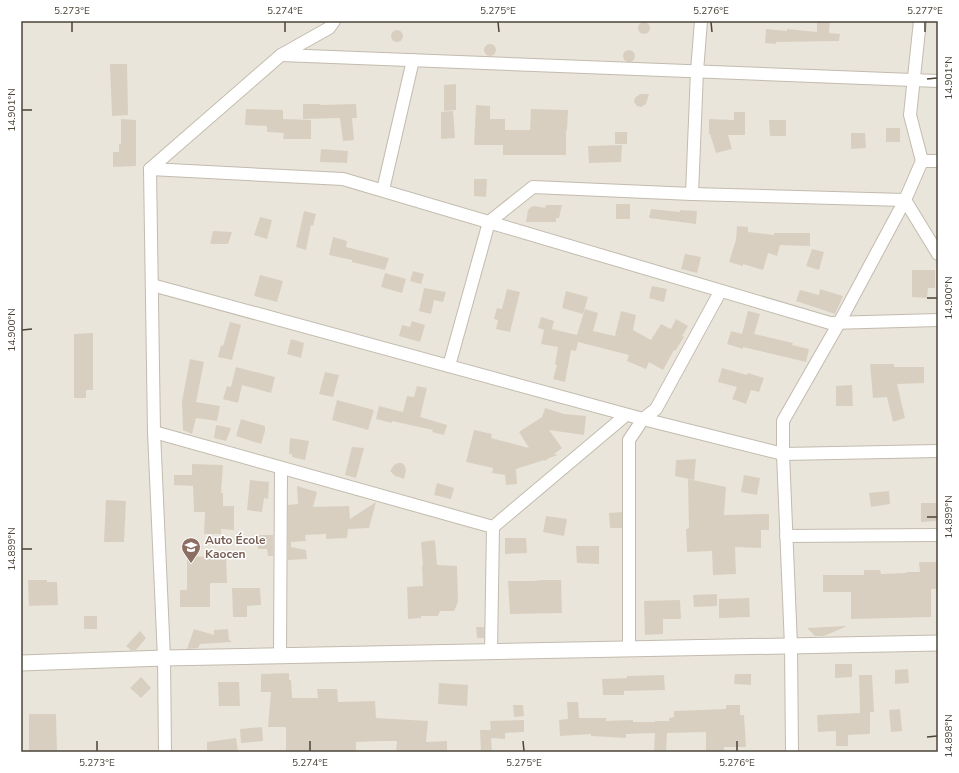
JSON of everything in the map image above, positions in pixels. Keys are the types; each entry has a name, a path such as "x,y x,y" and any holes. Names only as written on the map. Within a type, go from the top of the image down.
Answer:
{"street":[{"path":"165,752 164,658 154,432 150,170 281,55 329,28 334,21"},
{"path":"692,194 697,71 701,21"},
{"path":"792,752 791,646 783,421 839,323 905,200 922,161 910,115 920,21"},
{"path":"281,55 938,81"},
{"path":"383,190 412,60"},
{"path":"922,161 938,161"},
{"path":"150,170 343,179 720,292 830,323 938,320"},
{"path":"449,366 489,222 533,187 692,194 905,200"},
{"path":"905,200 938,254"},
{"path":"152,284 626,415 783,454 938,451"},
{"path":"629,649 629,440 643,419 656,409 720,292"},
{"path":"491,652 493,527 626,415"},
{"path":"154,432 493,527"},
{"path":"280,656 281,468"},
{"path":"786,536 938,535"},
{"path":"21,663 164,658 938,643"}],"shaded area":[{"path":"21,21 938,21 938,752 21,752"}],"building":[{"path":"817,21 830,21 829,33 840,34 839,41 776,42 776,44 765,43 766,29 787,31 787,29 817,32"},
{"path":"646,22 649,23 649,33 642,34 639,33 638,26 639,23"},
{"path":"399,30 402,31 402,41 395,42 392,41 391,34 392,31"},
{"path":"488,44 492,44 496,50 492,56 488,56 484,52 484,48"},
{"path":"627,50 631,50 635,56 631,62 627,62 623,58 623,54"},
{"path":"110,64 127,64 128,115 112,116"},
{"path":"456,84 456,110 444,111 444,85"},
{"path":"640,94 649,94 646,104 641,107 637,106 634,102 635,98"},
{"path":"303,104 356,104 357,118 352,118 354,140 343,141 340,118 303,119"},
{"path":"476,105 490,106 490,119 505,119 505,130 530,130 531,109 568,110 566,155 503,155 503,145 474,145"},
{"path":"246,109 283,110 283,119 311,120 311,139 283,139 284,133 267,132 267,126 245,125"},
{"path":"453,111 455,138 441,139 441,112"},
{"path":"734,112 745,112 745,135 728,135 732,149 716,153 709,134 709,119 734,120"},
{"path":"121,119 136,120 136,166 113,167 113,152 119,152 119,144 121,144"},
{"path":"769,120 786,120 786,136 770,136"},
{"path":"886,128 900,128 900,142 886,142"},
{"path":"615,132 627,132 627,144 615,144"},
{"path":"851,133 865,133 866,148 851,149"},
{"path":"622,145 621,162 589,163 588,146"},
{"path":"321,149 348,151 347,163 320,162"},
{"path":"474,179 487,179 486,197 474,196"},
{"path":"616,204 630,204 630,219 616,219"},
{"path":"546,205 562,205 559,218 556,218 556,222 526,222 528,210 531,207 535,206 545,208"},
{"path":"651,209 680,212 680,210 697,211 696,224 649,218"},
{"path":"304,211 316,214 313,226 311,225 306,250 296,247"},
{"path":"260,217 272,220 267,239 254,235"},
{"path":"737,226 748,227 748,232 774,235 774,233 810,233 810,246 780,245 777,256 768,253 763,270 743,264 743,266 729,262 736,240"},
{"path":"213,231 232,232 228,244 210,244"},
{"path":"333,237 347,241 346,247 389,258 385,270 329,255"},
{"path":"812,249 824,252 819,270 806,266"},
{"path":"685,254 701,257 697,273 681,269"},
{"path":"912,270 935,270 935,288 928,288 927,298 912,297"},
{"path":"413,271 424,274 421,284 410,281"},
{"path":"385,273 406,279 402,293 381,287"},
{"path":"260,275 283,281 277,302 254,296"},
{"path":"652,286 667,289 664,302 649,298"},
{"path":"424,288 446,292 443,302 434,300 431,314 419,311"},
{"path":"507,289 520,292 510,332 496,329 498,320 494,319 497,308 502,309"},
{"path":"820,289 843,296 835,314 796,301 800,290 819,295"},
{"path":"566,291 588,297 583,314 562,308"},
{"path":"585,309 598,313 593,331 615,336 621,311 636,315 633,330 651,340 661,324 671,329 676,319 688,326 682,336 684,337 675,351 674,350 663,370 649,362 646,369 627,361 629,355 578,342 576,351 571,350 565,382 553,379 557,365 555,365 558,347 541,344 544,330 538,328 541,317 554,321 552,329 577,335"},
{"path":"748,311 760,314 754,334 793,343 792,345 809,349 806,362 743,347 743,349 727,344 731,331 742,334"},
{"path":"412,321 425,325 420,342 399,336 402,325 410,327"},
{"path":"230,322 241,325 232,360 218,357"},
{"path":"93,333 93,390 86,390 86,398 74,398 74,334"},
{"path":"291,339 304,343 301,358 287,354"},
{"path":"190,359 204,362 196,402 220,406 217,421 196,418 192,434 183,430 182,401"},
{"path":"870,364 894,364 894,367 924,367 924,383 897,384 905,418 893,422 887,397 873,398"},
{"path":"236,367 275,377 271,393 242,385 238,403 223,399 227,386 231,387"},
{"path":"722,368 764,378 759,392 751,390 746,404 732,399 737,387 718,382"},
{"path":"325,372 339,375 333,397 319,394"},
{"path":"852,385 853,406 836,406 836,386"},
{"path":"417,386 427,388 420,417 447,425 444,435 432,432 433,430 376,419 379,406 403,412 407,396 414,397"},
{"path":"337,400 374,410 368,430 332,420"},
{"path":"545,408 564,414 586,416 584,435 549,430 562,448 554,454 558,455 545,461 544,460 516,469 517,484 506,485 505,475 492,473 493,468 466,462 474,430 492,434 491,438 529,448 519,432 542,417"},
{"path":"241,419 265,426 261,444 236,436"},
{"path":"216,425 231,428 226,441 214,438"},
{"path":"290,438 309,441 305,460 292,457 292,454 289,454"},
{"path":"352,447 364,448 356,478 345,475"},
{"path":"696,459 694,480 675,476 676,460"},
{"path":"402,463 405,466 406,470 404,479 395,476 390,471 394,465"},
{"path":"192,464 223,465 221,493 223,493 223,506 234,506 234,530 221,529 221,534 204,534 205,512 194,512 193,486 174,485 174,475 192,475"},
{"path":"744,475 760,478 757,495 741,492"},
{"path":"688,479 726,487 724,515 769,514 769,530 761,530 761,548 735,547 736,574 713,575 712,551 687,552 686,529 689,528"},
{"path":"250,480 269,482 268,499 264,498 262,512 247,510"},
{"path":"437,483 454,488 451,499 434,495"},
{"path":"297,486 317,492 313,507 349,506 350,519 376,502 369,528 348,529 347,538 326,539 326,534 305,535 306,541 291,542 291,547 306,550 307,559 288,560 288,505 298,504"},
{"path":"889,491 890,504 871,507 869,493"},
{"path":"106,500 126,501 124,542 104,542"},
{"path":"921,503 936,503 937,521 921,522"},
{"path":"622,512 622,528 610,528 609,513"},
{"path":"546,516 567,519 564,536 543,532"},
{"path":"257,535 273,535 273,556 268,556 267,549 258,549"},
{"path":"505,538 526,538 527,553 505,554"},
{"path":"435,540 437,565 457,566 458,602 454,611 440,611 438,616 421,616 421,618 408,619 407,587 423,586 421,542"},
{"path":"576,546 599,546 599,564 577,563"},
{"path":"226,556 227,583 210,583 210,607 180,607 180,590 187,590 187,557"},
{"path":"919,562 938,562 938,589 931,589 931,617 851,619 851,592 823,592 823,575 864,575 864,570 880,570 881,574 920,572"},
{"path":"28,580 47,580 47,582 57,582 58,605 29,606"},
{"path":"561,580 562,613 510,614 508,581"},
{"path":"232,588 260,588 261,605 247,606 247,617 233,617"},
{"path":"717,594 717,606 694,607 693,595"},
{"path":"749,598 750,617 719,618 719,599"},
{"path":"680,600 681,619 663,619 663,634 645,635 644,601"},
{"path":"84,616 97,616 97,629 84,629"},
{"path":"845,626 824,636 815,636 807,628"},
{"path":"476,627 484,627 484,638 477,638"},
{"path":"194,629 214,635 214,630 228,629 229,640 232,642 200,644 198,648 187,649"},
{"path":"140,631 146,638 136,650 131,650 126,646"},
{"path":"835,664 852,664 852,677 835,678"},
{"path":"908,669 909,683 895,684 895,670"},
{"path":"289,673 292,698 318,698 317,689 337,689 338,702 375,701 376,718 428,721 426,742 447,741 447,752 396,752 397,741 382,741 356,742 356,752 286,752 286,727 268,727 271,692 261,692 261,674"},
{"path":"735,674 751,674 751,685 734,684"},
{"path":"664,675 665,690 624,691 624,695 603,695 602,679 627,678 627,676"},
{"path":"859,675 872,675 874,712 870,712 870,734 848,735 848,746 836,746 836,731 818,732 817,715 860,713"},
{"path":"141,677 151,688 141,698 130,688"},
{"path":"218,682 239,682 240,706 219,706"},
{"path":"439,683 468,685 467,706 438,704"},
{"path":"567,702 578,702 579,718 606,718 606,721 633,720 633,722 669,721 669,718 674,717 674,711 726,709 726,705 740,705 740,715 744,715 746,747 724,747 724,752 706,752 706,732 667,733 666,752 654,752 655,733 626,734 626,738 591,736 591,734 560,736 559,720 568,719"},
{"path":"513,705 523,705 524,716 514,717"},
{"path":"900,709 902,731 891,732 889,710"},
{"path":"29,714 56,714 57,752 29,752"},
{"path":"524,720 524,732 505,733 505,739 491,738 492,752 481,752 480,730 491,730 490,721"},
{"path":"262,727 263,741 241,743 240,729"},
{"path":"236,738 238,752 207,752 207,742"}],"place":[{"name":"Auto École Kaocen","path":"191,564"}]}
